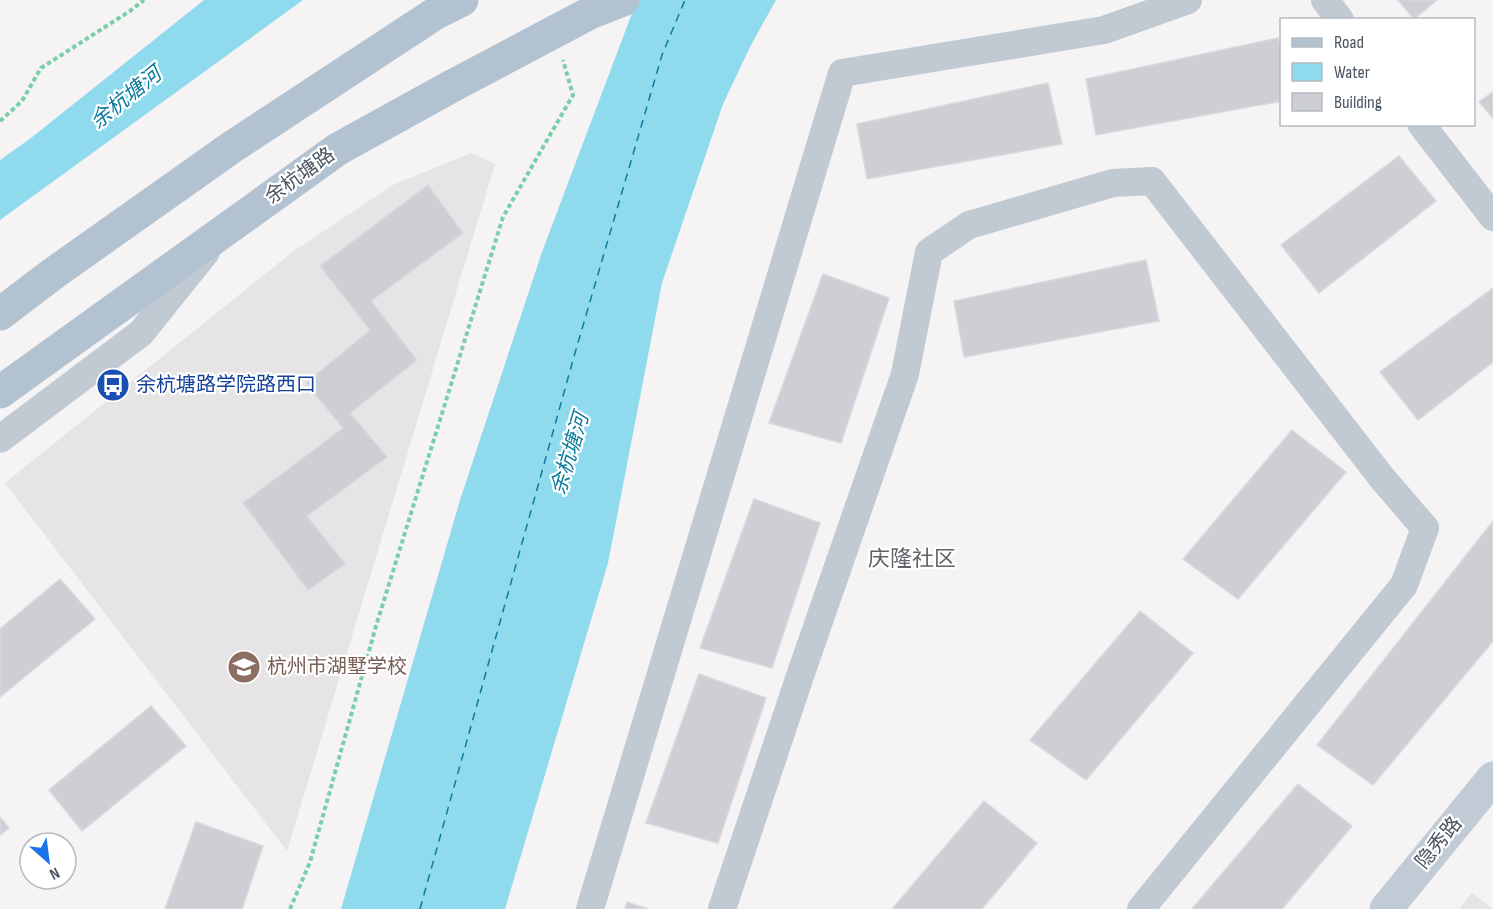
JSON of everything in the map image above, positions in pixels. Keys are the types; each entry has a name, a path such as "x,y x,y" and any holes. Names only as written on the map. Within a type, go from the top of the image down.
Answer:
{"main road":[{"name":"余杭塘路","path":"0,392 338,148 590,13 623,0"},
{"path":"0,314 231,147 449,6"}],"street":[{"path":"590,909 842,73 1104,30 1188,0"},
{"path":"1325,0 1338,18"},
{"path":"1423,126 1493,217"},
{"path":"722,909 905,374 929,252 969,225 1113,183 1152,181 1382,478 1425,528 1404,585 1141,909"},
{"path":"0,439 141,333 221,233"},
{"name":"隐秀路","path":"1386,909 1493,778"}],"path":[{"path":"0,121 22,101 41,69 144,0"},
{"path":"290,909 310,862 376,626 502,217 573,95 562,53"}],"shaded area":[{"name":"杭州市湖墅学校","path":"471,153 495,164 287,851 5,483 291,253 393,185"},
{"path":"1472,893 1493,909 1459,909"}],"water":[{"name":"余杭塘河","path":"204,0 303,0 0,220 0,160 31,138"},
{"name":"余杭塘河","path":"637,0 776,0 751,45 723,104 662,283 608,563 505,909 341,909 460,500 542,252"}],"building":[{"path":"1398,0 1437,0 1415,18"},
{"path":"1278,38 1280,47 1280,101 1096,135 1086,79"},
{"path":"1048,83 1062,144 867,179 857,124"},
{"path":"1493,92 1493,118 1479,102"},
{"path":"1399,156 1436,201 1319,293 1281,245"},
{"path":"428,185 463,233 371,301 417,360 350,413 387,457 307,516 345,564 308,590 243,503 343,428 306,383 370,330 320,266"},
{"path":"1146,260 1159,321 964,357 954,301"},
{"path":"823,274 889,298 841,443 769,423"},
{"path":"1493,288 1493,362 1418,420 1380,372"},
{"path":"1292,430 1346,472 1238,599 1183,559"},
{"path":"754,499 820,523 772,668 700,648"},
{"path":"1493,521 1493,641 1373,785 1317,745"},
{"path":"60,579 95,619 0,697 0,629"},
{"path":"1140,611 1193,653 1086,780 1030,740"},
{"path":"699,674 766,698 718,843 646,823"},
{"path":"151,706 186,746 82,831 49,790"},
{"path":"1298,784 1352,826 1282,909 1192,909"},
{"path":"984,801 1037,843 982,909 892,909"},
{"path":"0,817 9,828 0,835"},
{"path":"196,822 263,846 242,909 165,909"},
{"path":"627,902 648,909 625,909"}],"ferry route":[{"path":"420,909 575,353 662,55 685,0"}],"place":[{"name":"余杭塘路学院路西口","path":"113,385"},
{"name":"杭州市湖墅学校","path":"244,667"}],"district":[{"name":"庆隆社区","path":"912,559"}]}
